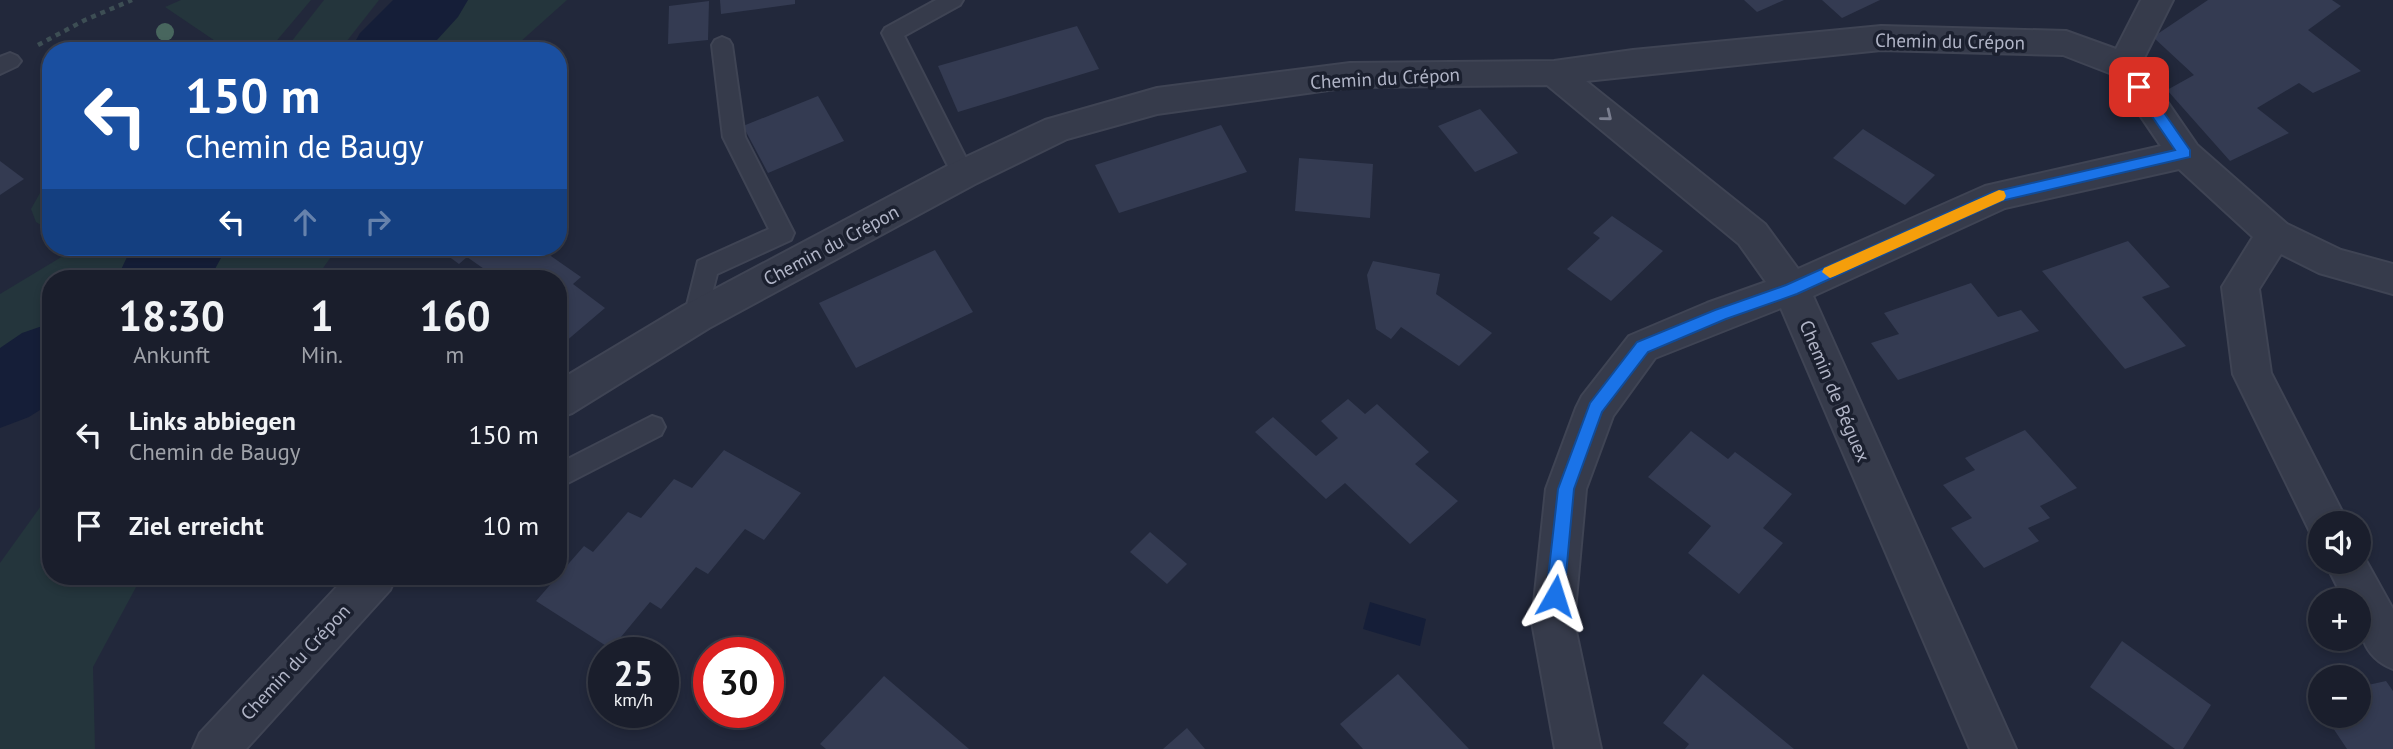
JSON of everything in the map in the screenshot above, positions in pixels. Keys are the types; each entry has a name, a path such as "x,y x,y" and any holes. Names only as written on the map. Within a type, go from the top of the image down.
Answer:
{"street":[{"path":"2157,0 2124,65 2185,153 2274,234 2332,262 2393,279"},
{"name":"Chemin du Crépon","path":"567,396 696,317 963,174 1057,129 1157,101 1350,75 1555,73 1633,62 1881,38 2066,43 2124,65"},
{"name":"Chemin de Béguex","path":"1555,73 1752,234 1791,289 1980,741"},
{"path":"1578,749 1553,622 1566,489 1596,408 1642,347 1720,314 1791,289 1998,196 2185,153"},
{"path":"2274,234 2240,287 2252,374 2321,511"},
{"path":"2353,574 2393,648"},
{"name":"Chemin du Crépon","path":"216,749 367,585"}],"lane":[{"path":"953,0 892,33 963,174"},
{"path":"696,317 706,268 783,233 734,136 722,45"},
{"path":"567,472 652,427"}],"path":[{"path":"44,42 85,20 132,0"},
{"path":"5,63 42,43"}],"shaded area":[{"path":"181,0 311,0 276,42 217,42 165,7"},
{"path":"324,0 379,0 346,42 291,42"},
{"path":"434,0 567,0 520,42 385,42"},
{"path":"42,191 42,226 36,222 31,209"},
{"path":"63,256 332,256 322,270 42,270 42,332 0,372 0,294"},
{"path":"42,505 42,585 137,585 93,667 95,749 0,749 0,563"}],"water":[{"path":"1370,602 1426,619 1420,646 1363,629"}],"building":[{"path":"720,0 795,0 795,4 721,14"},
{"path":"1744,0 1784,0 1757,12"},
{"path":"1822,0 1880,0 1842,18"},
{"path":"2208,0 2332,0 2341,6 2308,30 2361,71 2313,93 2299,83 2257,108 2289,133 2230,161 2167,90 2194,75 2153,37"},
{"path":"709,1 708,40 668,44 669,6"},
{"path":"1077,26 1099,69 958,112 938,66"},
{"path":"818,96 844,141 768,173 743,126"},
{"path":"1480,109 1518,153 1475,172 1438,126"},
{"path":"1221,125 1247,172 1119,213 1095,165"},
{"path":"1863,129 1935,175 1905,205 1833,158"},
{"path":"1299,158 1373,164 1370,218 1295,211"},
{"path":"0,161 24,179 0,195"},
{"path":"1612,216 1663,251 1611,301 1567,269 1600,238 1593,233"},
{"path":"2128,241 2170,287 2142,297 2186,346 2125,369 2042,271"},
{"path":"935,250 973,312 856,368 819,303"},
{"path":"448,256 551,256 581,277 573,284 605,308 567,340 567,270 486,270 467,257 459,264"},
{"path":"1373,261 1440,274 1436,294 1492,333 1459,366 1401,327 1391,339 1376,329 1367,275"},
{"path":"1971,283 1998,317 2021,310 2039,331 1898,380 1871,343 1899,334 1884,313"},
{"path":"1348,399 1365,414 1377,404 1429,452 1415,464 1458,501 1410,544 1345,483 1326,499 1255,432 1273,417 1316,456 1338,438 1321,421"},
{"path":"2025,430 2077,488 2040,506 2050,518 2028,528 2039,541 1984,568 1951,528 1972,518 1943,485 1975,470 1965,458"},
{"path":"1691,431 1728,459 1735,452 1792,494 1763,528 1783,543 1739,594 1688,553 1711,526 1648,477"},
{"path":"724,450 801,493 764,540 745,529 708,574 696,567 661,609 650,602 621,637 592,637 536,601 550,585 567,585 567,565 584,546 593,552 628,512 641,518 674,479 692,488"},
{"path":"1150,532 1187,564 1167,584 1130,552"},
{"path":"2122,641 2211,705 2183,749 2175,749 2090,687"},
{"path":"1398,674 1469,749 1363,749 1340,724"},
{"path":"1703,674 1794,749 1685,749 1689,744 1663,723"},
{"path":"884,676 969,749 826,749 820,744"},
{"path":"2386,681 2393,691 2393,749 2347,749 2333,728 2371,728 2371,684"},
{"path":"1187,728 1205,749 1163,749"}],"waterway":[{"path":"394,42 434,0"},
{"path":"164,270 179,256"},
{"path":"0,392 42,364"}],"slow traffic":[{"path":"1830,272 1999,196"}],"route":[{"path":"1555,596 1566,489 1596,408 1642,347 1720,314 1791,289 1998,196 2185,153 2139,87"}]}
